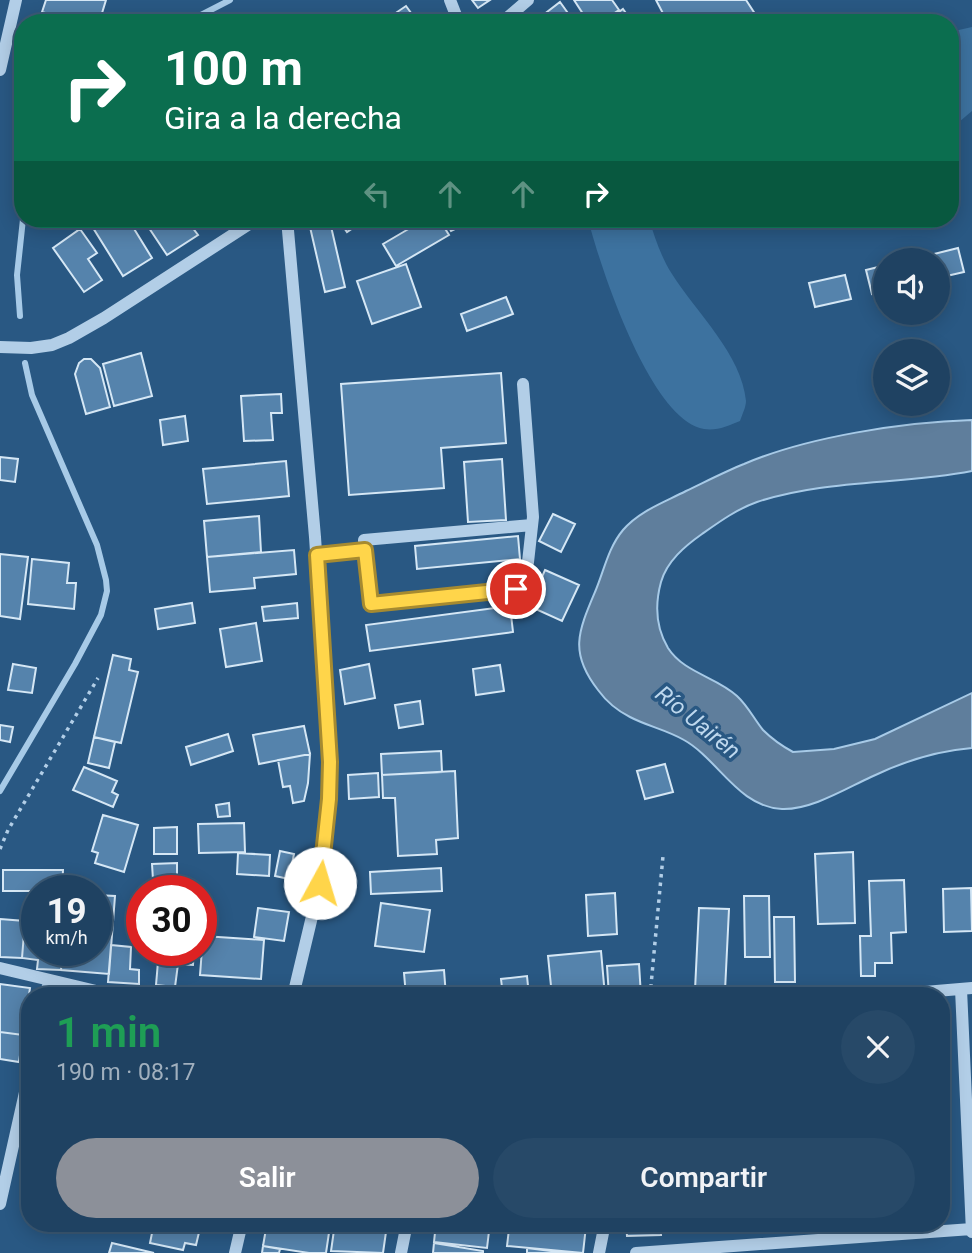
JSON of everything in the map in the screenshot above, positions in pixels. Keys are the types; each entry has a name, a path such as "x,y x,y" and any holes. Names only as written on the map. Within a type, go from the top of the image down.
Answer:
{"street":[{"path":"0,70 16,0"},
{"path":"512,14 528,0"},
{"path":"0,347 31,348 52,345 69,338 243,228"},
{"path":"287,228 317,555 330,762 320,883 295,987"},
{"path":"523,384 532,525 528,562 516,589 371,604 364,540 532,525"},
{"path":"317,555 365,550"},
{"path":"0,968 79,987"},
{"path":"48,987 49,980"},
{"path":"950,1232 972,1230 967,988"},
{"path":"0,1204 21,1110"},
{"path":"235,1253 240,1232"},
{"path":"401,1253 405,1232"},
{"path":"599,1253 603,1232"},
{"path":"636,1253 943,1232"}],"path":[{"path":"0,849 8,830 99,678"},
{"path":"651,987 663,856"}],"shaded area":[{"path":"972,27 972,111 959,122 959,30"},
{"path":"591,228 652,228 668,268 716,334 736,367 746,401 740,421 718,429 704,429 684,419 665,399 630,338"}],"water":[{"name":"Río Uairén","path":"972,420 972,471 810,489 750,505 715,525 677,555 664,574 657,607 661,632 675,656 737,696 763,730 793,752 834,749 875,739 972,693 972,748 920,758 883,771 816,802 782,809 753,800 729,781 696,748 684,740 626,715 608,702 598,690 583,665 579,642 581,631 614,544 623,530 637,517 729,470 796,446 886,428"}],"building":[{"path":"46,0 106,0 102,14 42,12"},
{"path":"472,0 490,0 478,8"},
{"path":"574,0 612,0 619,10 613,14 583,14"},
{"path":"656,0 746,0 755,14 663,14"},
{"path":"560,2 569,14 544,14"},
{"path":"406,6 412,14 394,14"},
{"path":"93,228 134,228 152,258 123,276"},
{"path":"149,228 193,228 198,235 167,255"},
{"path":"310,228 331,228 345,287 325,292"},
{"path":"410,228 445,228 449,235 396,266 383,244"},
{"path":"80,229 97,253 88,259 102,280 84,292 53,248"},
{"path":"958,248 964,272 950,275 950,250"},
{"path":"406,264 421,307 372,324 357,281"},
{"path":"873,268 873,294 872,294 866,270"},
{"path":"845,275 851,299 815,307 809,283"},
{"path":"506,297 513,314 467,331 461,314"},
{"path":"141,353 152,396 114,406 103,364"},
{"path":"84,359 91,359 100,368 110,407 86,414 75,374 79,363"},
{"path":"501,373 506,443 441,448 444,488 349,495 341,384"},
{"path":"281,394 282,413 271,413 273,440 244,441 241,396"},
{"path":"185,416 188,441 163,445 160,420"},
{"path":"0,457 18,459 15,482 0,480"},
{"path":"502,459 506,520 468,522 464,462"},
{"path":"286,461 289,496 207,504 203,469"},
{"path":"553,514 575,524 561,552 539,541"},
{"path":"259,516 261,552 207,557 204,521"},
{"path":"518,536 520,559 417,569 415,546"},
{"path":"294,550 296,574 254,578 255,588 210,592 207,557"},
{"path":"0,554 28,557 20,619 0,616"},
{"path":"32,559 69,563 67,583 76,583 74,609 28,604"},
{"path":"545,570 579,585 562,621 529,606"},
{"path":"192,603 195,623 158,629 155,609"},
{"path":"297,603 298,618 264,621 262,607"},
{"path":"510,606 513,632 370,651 366,625"},
{"path":"256,623 262,661 226,667 220,629"},
{"path":"113,655 131,659 129,670 138,672 121,743 94,737"},
{"path":"13,664 36,668 32,693 8,690"},
{"path":"369,664 375,698 345,704 340,670"},
{"path":"500,665 504,691 476,695 473,669"},
{"path":"420,701 423,724 399,728 395,705"},
{"path":"0,725 13,727 10,742 0,740"},
{"path":"304,726 310,754 259,764 253,735"},
{"path":"228,734 233,751 191,765 186,747"},
{"path":"94,737 115,742 109,768 88,763"},
{"path":"441,751 442,772 382,775 381,754"},
{"path":"310,754 304,801 293,803 290,786 283,787 278,760"},
{"path":"665,764 673,792 645,799 637,771"},
{"path":"84,767 117,781 112,792 118,795 113,807 73,790"},
{"path":"455,771 458,838 436,840 437,854 398,856 395,798 383,798 382,775"},
{"path":"378,773 379,797 349,799 348,775"},
{"path":"229,803 230,816 218,817 216,805"},
{"path":"103,815 138,825 124,872 95,863 98,853 92,851"},
{"path":"244,823 245,852 199,853 198,824"},
{"path":"177,827 177,854 154,854 154,828"},
{"path":"280,851 294,854 289,879 275,876"},
{"path":"853,852 855,923 818,924 815,854"},
{"path":"238,853 270,855 269,876 237,874"},
{"path":"177,863 177,875 153,875 152,864"},
{"path":"441,868 442,891 371,894 370,872"},
{"path":"3,870 63,870 63,875 21,875 21,891 3,891"},
{"path":"904,880 906,932 891,933 892,963 875,963 875,976 861,976 860,936 871,936 869,881"},
{"path":"971,888 972,931 944,932 943,889"},
{"path":"615,893 617,934 588,936 586,895"},
{"path":"112,896 115,896 112,935"},
{"path":"744,896 769,896 770,957 745,957"},
{"path":"381,903 430,910 424,952 375,946"},
{"path":"258,908 289,912 284,941 254,937"},
{"path":"699,908 729,909 725,987 695,987"},
{"path":"774,917 794,917 795,982 775,982"},
{"path":"0,919 21,921 21,958 0,957"},
{"path":"217,937 264,940 261,979 200,975 201,966 217,966"},
{"path":"112,945 126,946 126,966 139,970 139,984 108,982 109,966 112,966"},
{"path":"601,951 604,987 551,987 548,956"},
{"path":"639,964 640,987 608,987 607,966"},
{"path":"37,966 61,966 61,970 37,969"},
{"path":"61,966 110,966 109,974 61,970"},
{"path":"158,966 178,966 175,987 156,985"},
{"path":"444,970 445,987 405,987 404,973"},
{"path":"527,976 528,987 502,987 501,979"},
{"path":"0,984 22,987 21,1035 0,1032"},
{"path":"0,1032 21,1035 19,1062 0,1059"},
{"path":"152,1232 199,1232 196,1245 185,1243 183,1250 150,1243"},
{"path":"265,1232 329,1232 326,1253 263,1246"},
{"path":"334,1232 386,1232 383,1253 331,1251"},
{"path":"435,1232 489,1232 487,1248 434,1242"},
{"path":"509,1232 585,1232 583,1253 507,1246"},
{"path":"627,1232 661,1232 661,1235 627,1236"},
{"path":"112,1243 154,1253 109,1253"},
{"path":"434,1243 483,1251 483,1253 433,1253"},
{"path":"263,1246 280,1249 279,1253 262,1253"},
{"path":"527,1248 567,1253 527,1253"}],"waterway":[{"path":"203,14 230,0"},
{"path":"20,316 17,275 22,228"},
{"path":"0,791 75,664 101,615 107,591 97,545 32,395 25,363"}],"route":[{"path":"320,883 330,762 317,555 365,550 371,604 516,589"}]}
